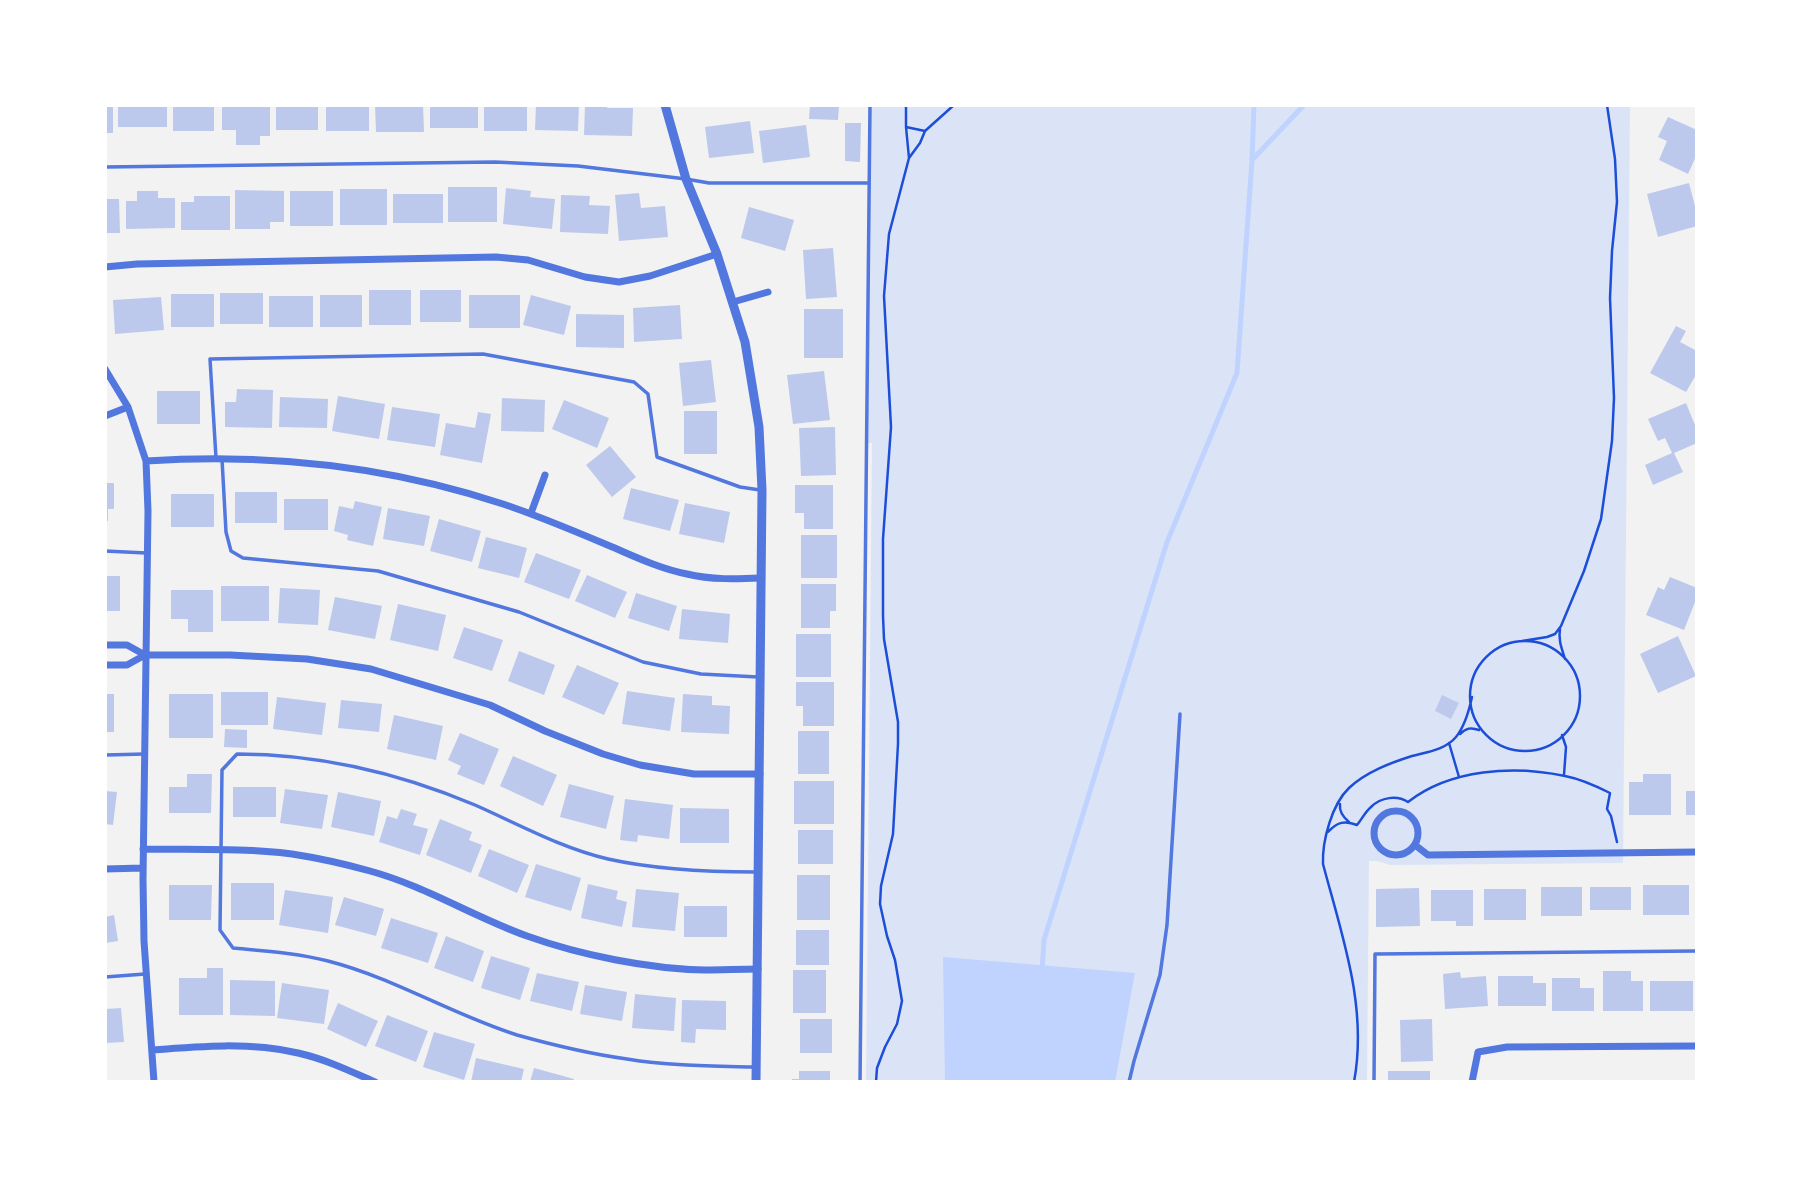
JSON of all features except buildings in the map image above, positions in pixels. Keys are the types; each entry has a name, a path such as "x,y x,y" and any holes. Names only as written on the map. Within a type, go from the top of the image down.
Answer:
{"street":[{"path":"665,105 686,179 717,254 745,342 755,395 761,452 756,1082"},
{"path":"105,267 151,263 496,257 528,260 585,277 619,282 650,276 717,254"},
{"path":"733,302 768,292"},
{"path":"105,369 128,407 146,461 148,511 143,869 144,942 154,1082"},
{"path":"105,416 128,407"},
{"path":"146,461 219,459 306,462 350,467 432,484 531,513 666,569 689,575 761,578"},
{"path":"531,513 545,475"},
{"path":"105,645 127,645 145,655 307,659 370,669 490,705 545,731 603,754 640,765 694,774 760,774"},
{"path":"105,664 127,665 145,655"},
{"path":"1390,811 1401,811 1410,816 1417,824 1419,835 1415,845 1407,852 1397,855 1386,853 1378,846 1373,836 1380,816 1390,811"},
{"path":"1415,845 1428,855 1697,852"},
{"path":"143,849 292,854 372,872 415,887 528,936 575,950 660,966 703,970 758,969"},
{"path":"105,869 143,869"},
{"path":"152,1050 241,1045 298,1053 337,1065 374,1082"},
{"path":"1472,1082 1478,1052 1507,1047 1697,1046"}],"lane":[{"path":"860,1082 870,105"},
{"path":"105,167 495,162 578,166 709,183 868,183"},
{"path":"761,677 701,674 643,662 519,612 377,571 243,558 231,551 226,532 211,359 484,354 634,382 648,394 656,457 740,487 762,490"},
{"path":"105,551 146,552"},
{"path":"1129,1082 1160,975 1164,950 1180,713"},
{"path":"105,755 145,754"},
{"path":"756,1067 628,1060 572,1049 484,1023 378,978 329,961 280,952 233,948 220,930 222,770 237,754 274,754 330,761 411,781 474,805 540,836 607,859 678,869 759,872"},
{"path":"1374,1082 1375,954 1697,951"},
{"path":"105,977 147,974"}],"path":[{"path":"906,105 909,158"},
{"path":"876,1082 877,1068 897,1024 902,1001 895,960 880,904 881,886 893,834 898,744 898,722 884,639 883,616 883,539 891,427 884,296 889,234 909,158 925,131 954,105"},
{"path":"1565,659 1559,635 1601,519 1612,441 1614,398 1610,298 1617,202 1615,159 1607,105"},
{"path":"906,127 925,131"},
{"path":"1522,641 1541,644 1565,659 1573,669 1579,687 1580,702 1574,721 1559,740 1542,749 1530,751 1511,750 1493,742 1479,728 1473,716 1472,678 1479,665 1493,651 1510,643 1522,641 1547,637 1555,634 1561,626"},
{"path":"1455,738 1468,715 1472,697"},
{"path":"1354,1082 1358,1061 1358,1008 1352,970 1324,864 1325,838 1335,811 1347,790 1365,776 1388,764 1444,747 1464,730 1472,728 1483,732"},
{"path":"1562,736 1566,747 1564,775"},
{"path":"1449,743 1459,777"},
{"path":"1341,801 1339,808 1342,816 1357,825 1377,802 1402,798 1409,802 1432,788 1459,777 1517,771 1564,775 1610,793 1607,809 1617,835 1618,852"},
{"path":"1325,838 1329,830 1342,822 1349,822"}],"shaded area":[{"path":"870,105 1630,105 1623,863 1390,865 1369,861 1367,1082 866,1082 872,443 866,443"}],"water":[{"path":"943,957 1135,973 1115,1082 945,1082"}],"waterway":[{"path":"1042,972 1044,940 1167,542 1237,373 1254,105"},
{"path":"1253,159 1304,105"}]}
